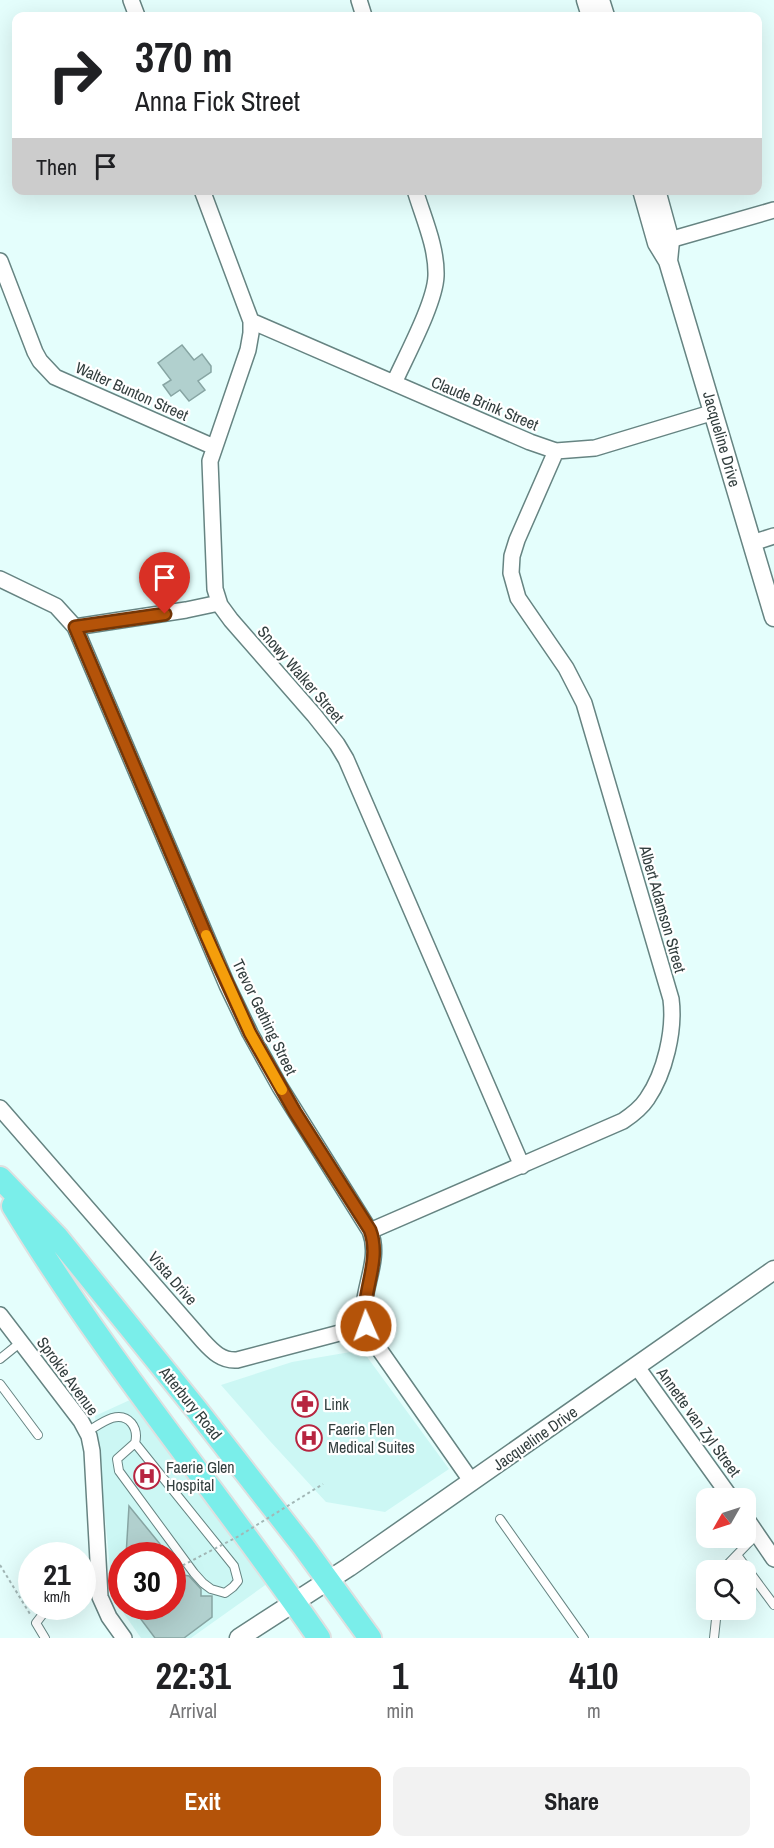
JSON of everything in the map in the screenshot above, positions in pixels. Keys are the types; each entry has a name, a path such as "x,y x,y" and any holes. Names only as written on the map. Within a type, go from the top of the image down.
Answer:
{"main road":[{"name":"Atterbury Road","path":"0,1178 57,1237 196,1408 370,1638"},
{"name":"Atterbury Road","path":"0,1184 44,1256 319,1638"}],"street":[{"name":"Snowy Walker Street","path":"204,195 251,321 248,350 210,461 215,588 219,603 231,620 314,715 346,759 522,1166"},
{"path":"394,383 429,303 435,281 434,256 416,195"},
{"name":"Jacqueline Drive","path":"644,195 664,242"},
{"name":"Jacqueline Drive","path":"657,195 668,261 774,617"},
{"path":"664,242 774,210"},
{"name":"Walter Bunton Street","path":"0,261 35,352 40,361 55,376 214,447"},
{"name":"Claude Brink Street","path":"251,321 537,445 556,451 595,448 714,412"},
{"name":"Albert Adamson Street","path":"370,1230 618,1124 638,1109 648,1097 658,1076 668,1044 672,1022 671,999 584,703 566,668 518,598 513,583 511,566 514,548 556,451"},
{"path":"752,543 774,536"},
{"name":"Trevor Gething Street","path":"0,579 56,606 75,627 217,961 250,1033 295,1112 370,1230 374,1248 365,1301 366,1326 380,1352 472,1482"},
{"path":"75,627 219,603"},
{"name":"Vista Drive","path":"0,1107 218,1356 237,1360 366,1326"},
{"name":"Jacqueline Drive","path":"239,1638 328,1581 472,1482 774,1270"},
{"name":"Sprokie Avenue","path":"0,1315 77,1415 87,1432 92,1451 100,1597 109,1617 124,1638"},
{"name":"Annette van Zyl Street","path":"637,1366 725,1488"},
{"path":"757,1534 774,1559"}],"lane":[{"path":"0,1359 21,1342"},
{"path":"0,1384 38,1436"},
{"path":"87,1432 112,1418 124,1418 135,1426 137,1433 135,1443 117,1459 119,1471 194,1573 211,1589 222,1593 230,1591 238,1581 234,1566 135,1443"},
{"path":"500,1519 584,1638"},
{"path":"732,1560 757,1534"},
{"path":"737,1555 774,1605"},
{"path":"38,1620 36,1623 45,1638"},
{"path":"714,1638 716,1620"}],"path":[{"path":"186,1563 239,1536 323,1485"},
{"path":"0,1565 36,1623"}],"shaded area":[{"path":"362,1350 449,1469 385,1512 326,1502 221,1385 292,1362"},
{"name":"Faerie Glen Hospital","path":"132,1399 271,1581 191,1638 141,1638 128,1620 186,1620 186,1542 108,1542 108,1547 95,1416"}],"building":[{"path":"182,345 194,360 202,354 211,366 211,372 198,381 205,390 189,401 180,390 171,396 163,385 171,380 158,363"},
{"path":"129,1506 158,1542 127,1542"},
{"path":"186,1575 201,1589 201,1596 212,1596 212,1617 184,1638 155,1638 142,1620 186,1620"}],"slow traffic":[{"path":"206,935 250,1033 282,1090"}],"place":[{"name":"Link","path":"305,1404"},
{"name":"Faerie Flen Medical Suites","path":"309,1438"},
{"name":"Faerie Glen Hospital","path":"147,1476"}],"route":[{"path":"165,614 75,627 217,961 250,1033 295,1112 370,1230 374,1242 374,1257 366,1292 364,1313 366,1326"}]}
